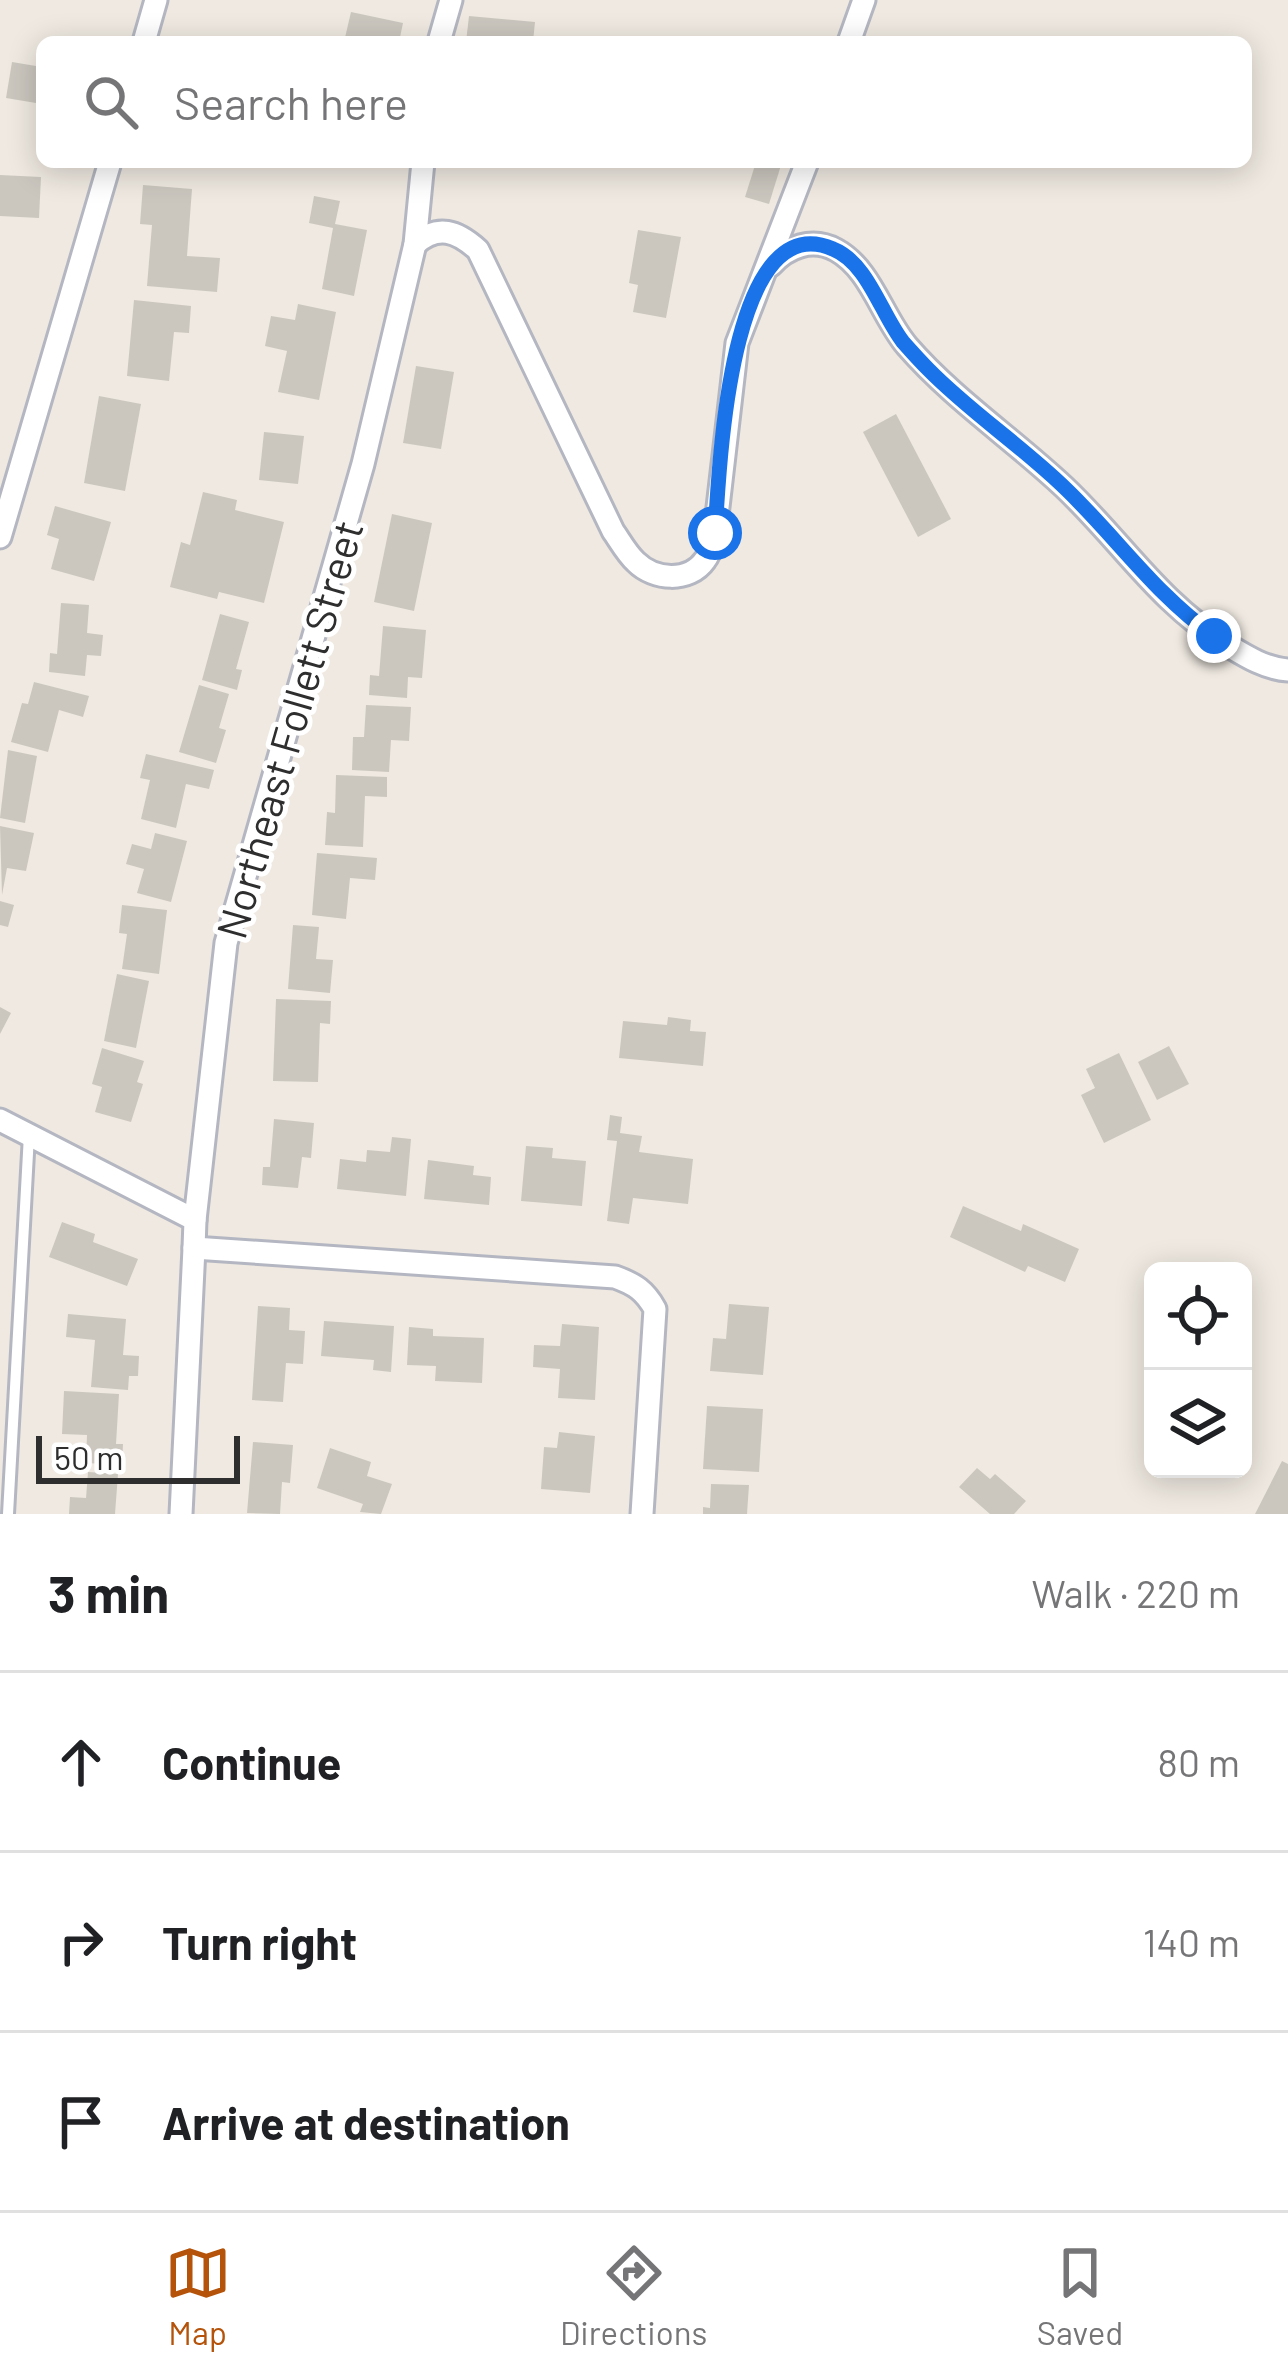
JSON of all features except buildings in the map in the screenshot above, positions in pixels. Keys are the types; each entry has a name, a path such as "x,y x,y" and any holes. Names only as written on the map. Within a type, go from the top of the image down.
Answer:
{"street":[{"path":"146,36 156,0"},
{"path":"441,36 451,0"},
{"path":"851,36 864,0"},
{"path":"0,537 108,168"},
{"name":"Northeast Follett Street","path":"194,1248 230,929 363,464 415,244 422,168"},
{"path":"415,244 429,232 445,230 464,237 478,250 613,531 635,562 654,575 674,577 696,570 707,559 715,533 737,343 805,168"},
{"path":"759,279 784,250 810,244 835,249 860,271 902,341 931,372 1066,489 1178,611 1249,658 1288,670"},
{"path":"0,1120 195,1220"},
{"path":"181,1514 194,1248 615,1277 646,1292 655,1309 642,1514"}],"lane":[{"path":"8,1514 29,1135"}],"route":[{"path":"715,533 737,343 759,279 784,250 810,244 835,249 860,271 902,341 931,372 1066,489 1178,611 1214,636"}]}
